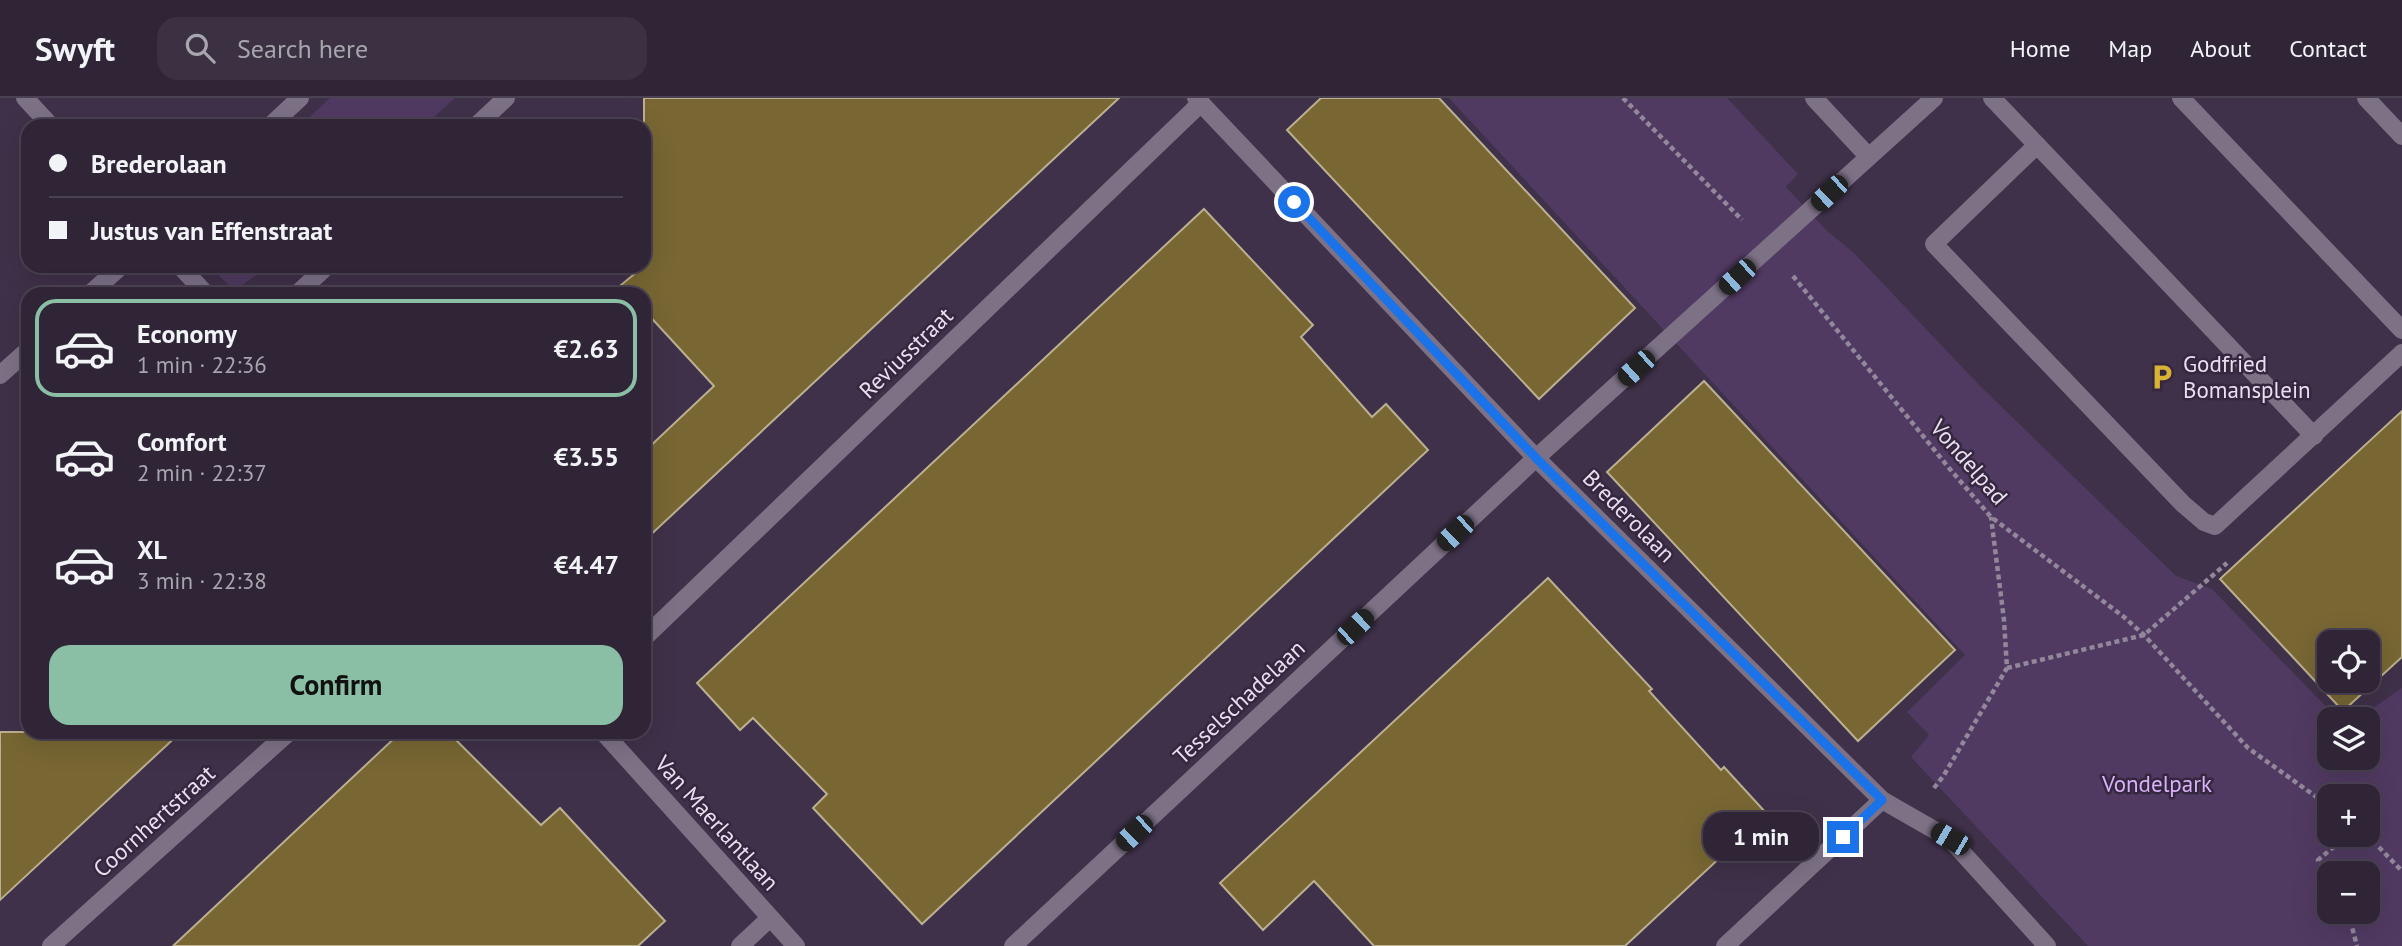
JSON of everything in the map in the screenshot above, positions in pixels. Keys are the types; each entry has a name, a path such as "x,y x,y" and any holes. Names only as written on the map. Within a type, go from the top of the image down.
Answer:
{"street":[{"path":"25,98 44,119"},
{"path":"278,119 300,98"},
{"path":"484,119 506,98"},
{"path":"1814,98 1868,156"},
{"name":"Tesselschadelaan","path":"1013,946 1536,458 1934,98"},
{"path":"1992,98 2314,436"},
{"path":"2181,98 2402,330"},
{"path":"2366,98 2402,136"},
{"name":"Brederolaan","path":"1199,100 1536,458 1882,800 1950,839 2047,946"},
{"name":"Reviusstraat","path":"651,631 1199,100"},
{"path":"2037,145 1934,244 2182,504 2204,522 2215,526 2402,354"},
{"path":"98,287 113,273"},
{"path":"186,273 200,287"},
{"path":"304,287 320,273"},
{"path":"0,375 21,356"},
{"name":"Coornhertstraat","path":"51,946 281,739"},
{"name":"Van Maerlantlaan","path":"609,739 796,946"},
{"path":"1725,946 1882,800"},
{"path":"740,946 769,918"}],"path":[{"name":"Vondelpad","path":"1623,98 1769,247 1991,516 2144,635 2248,748 2317,797"},
{"path":"1910,816 1944,775 2007,668 1991,516"},
{"path":"2007,668 2144,635 2246,547 2215,526"},
{"path":"2319,861 2334,847"},
{"path":"2379,847 2402,871"},
{"path":"2351,924 2357,946"}],"green space":[{"path":"330,98 455,98 432,119 308,119"},
{"name":"Vondelpark","path":"1449,98 1727,98 1798,174 1786,187 1825,229 1854,253 1980,386 2176,576 2212,589 2326,707 2317,707 2317,770 2380,770 2380,707 2374,707 2402,688 2402,946 2088,946 1911,757 1929,735 1907,712 1965,655"},
{"path":"217,273 259,273 240,287 230,287"}],"building":[{"path":"644,98 1119,98 651,534 651,445 714,386 651,318 651,287 621,285 636,273 651,273 651,119 644,119"},
{"path":"1321,98 1439,98 1635,308 1539,399 1287,130"},
{"path":"1204,209 1313,325 1301,337 1372,417 1386,404 1428,450 922,924 813,808 827,794 753,718 740,730 697,683"},
{"path":"1704,381 1955,650 1858,741 1607,472"},
{"path":"2402,411 2402,657 2380,677 2380,630 2317,630 2317,683 2220,579"},
{"path":"1548,578 1652,689 1649,691 1721,770 1724,767 1767,814 1625,946 1374,946 1314,881 1263,930 1220,883"},
{"path":"2326,693 2363,693 2347,707 2339,707"},
{"path":"0,732 21,732 21,739 173,739 0,900"},
{"path":"394,739 455,739 541,825 560,808 665,921 638,946 173,946"}],"place":[{"name":"Godfried Bomansplein","path":"2162,377"}],"route":[{"path":"1294,202 1536,458 1882,800 1843,837"}]}
